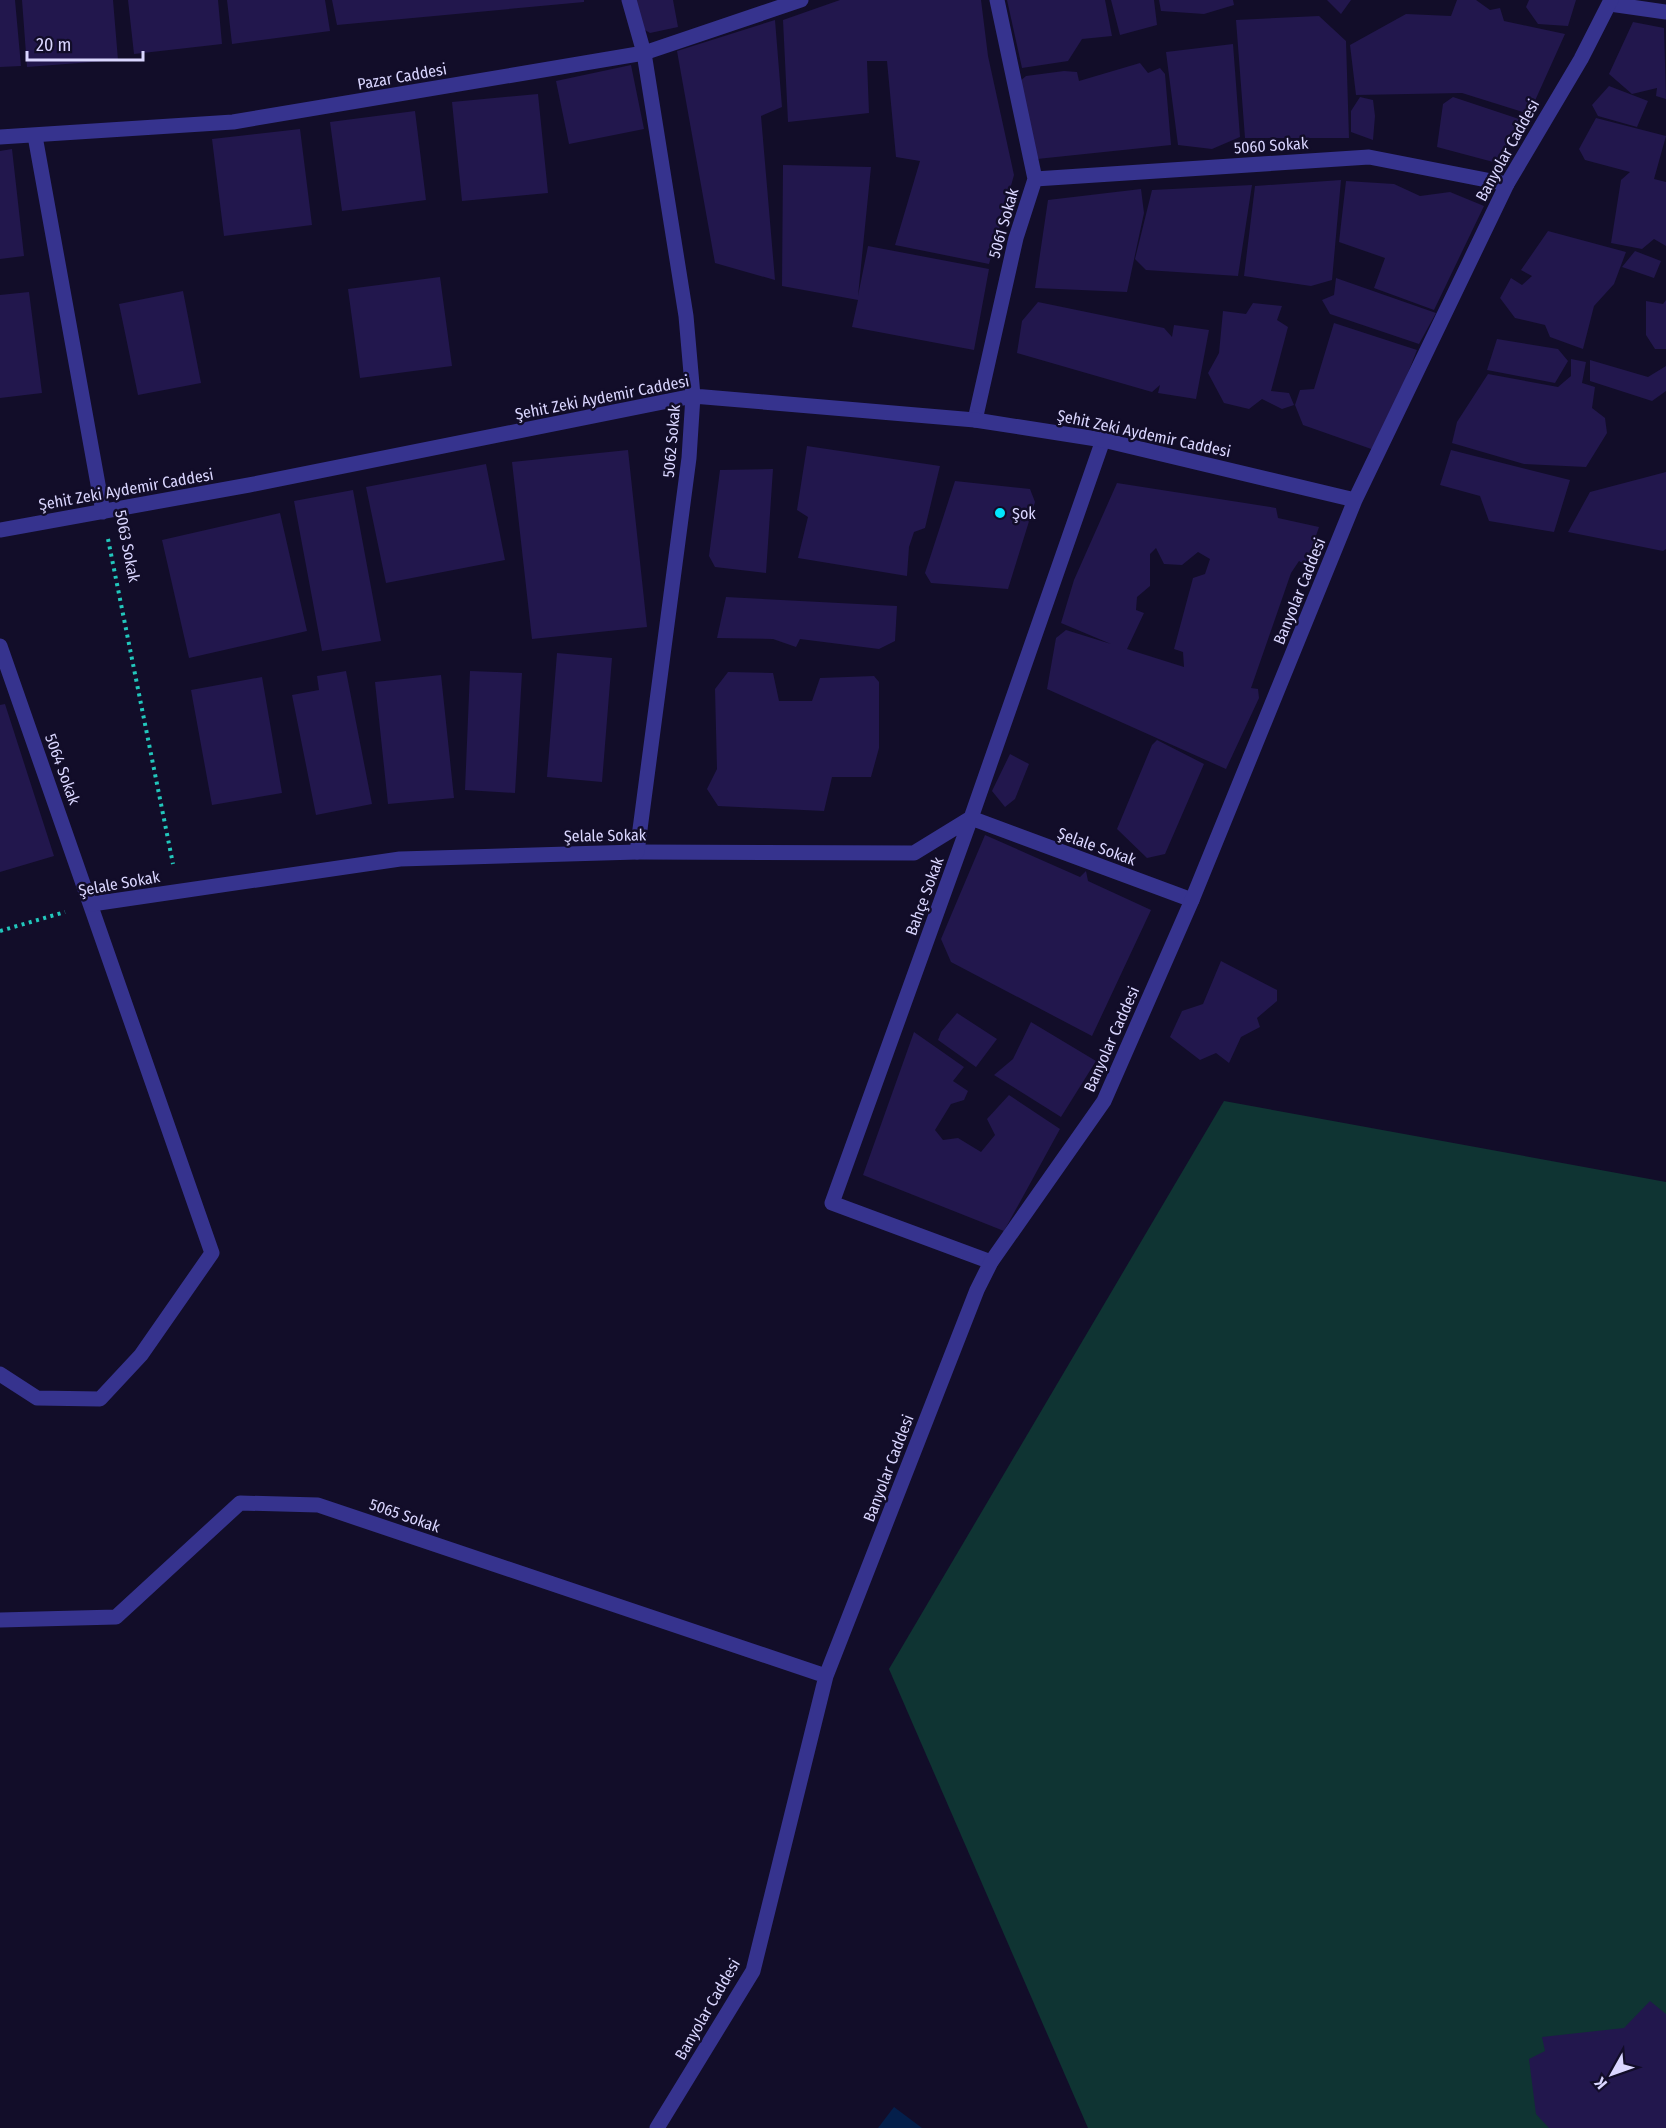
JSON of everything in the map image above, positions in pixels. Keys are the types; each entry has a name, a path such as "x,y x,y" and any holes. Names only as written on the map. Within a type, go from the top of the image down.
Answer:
{"street":[{"name":"5062 Sokak","path":"629,0 644,53 686,316 693,396 689,458 637,852"},
{"name":"Pazar Caddesi","path":"0,137 233,122 644,53 801,0"},
{"name":"5061 Sokak","path":"975,420 1016,238 1035,179 997,0"},
{"path":"1610,2 1666,12"},
{"name":"Banyolar Caddesi","path":"657,2128 753,1971 826,1676 991,1262 1104,1101 1192,900 1355,500 1507,184 1610,2"},
{"name":"5063 Sokak","path":"35,136 103,512"},
{"name":"5060 Sokak","path":"1035,179 1369,157 1507,184"},
{"name":"Şehit Zeki Aydemir Caddesi","path":"0,530 260,483 693,396 975,420 1102,440 1355,500"},
{"name":"Bahçe Sokak","path":"991,1262 832,1203 971,818 1102,440"},
{"name":"5064 Sokak","path":"0,646 212,1253 141,1355 100,1399 37,1398 0,1374"},
{"name":"Şelale Sokak","path":"92,904 400,859 637,852 915,853 971,818 1192,900"},
{"name":"5065 Sokak","path":"0,1620 117,1617 240,1503 318,1504 826,1676"}],"path":[{"name":"5063 Sokak","path":"103,512 179,891"},
{"name":"Şelale Sokak","path":"0,931 92,904"}],"green space":[{"path":"1224,1101 1666,1182 1666,2128 1088,2128 889,1669"}],"water":[{"path":"894,2107 922,2128 878,2128"}],"building":[{"path":"0,0 15,0 21,66 0,67"},
{"path":"22,0 113,0 118,60 27,67"},
{"path":"128,0 218,0 222,44 134,54"},
{"path":"227,0 325,0 330,31 232,44"},
{"path":"332,0 584,0 584,2 337,25"},
{"path":"636,0 673,0 678,27 650,33 640,27"},
{"path":"840,0 981,0 988,56 1014,175 989,264 895,245 920,161 896,157 887,61 867,61 869,113 788,122 783,20"},
{"path":"1007,0 1105,0 1112,36 1082,39 1068,61 1022,68"},
{"path":"1111,0 1154,0 1157,25 1120,35"},
{"path":"1159,0 1233,0 1234,5 1204,14 1161,11"},
{"path":"1327,0 1351,0 1341,14"},
{"path":"1457,0 1476,0 1490,10 1500,8 1504,21 1565,34 1529,114 1462,93 1356,95 1350,45 1406,14 1451,16"},
{"path":"1529,0 1576,0 1568,26 1538,24 1526,7"},
{"path":"1319,16 1346,41 1349,138 1245,138 1236,20"},
{"path":"775,20 782,107 761,116 775,280 715,263 677,51"},
{"path":"1633,22 1664,28 1666,99 1656,96 1657,88 1632,94 1609,74"},
{"path":"1233,44 1240,137 1212,149 1178,145 1166,52"},
{"path":"1140,63 1148,73 1160,68 1165,74 1171,145 1037,159 1019,82 1026,76 1064,71 1077,72 1079,81"},
{"path":"631,65 644,129 569,144 556,81"},
{"path":"1609,86 1648,101 1637,127 1598,116 1592,105"},
{"path":"538,94 548,193 462,201 452,102"},
{"path":"1360,97 1373,100 1375,116 1373,140 1351,132 1351,111"},
{"path":"1453,97 1522,120 1497,163 1437,147 1443,104"},
{"path":"415,111 426,200 342,211 330,122"},
{"path":"1596,118 1666,136 1654,179 1666,182 1666,246 1654,239 1642,249 1611,243 1621,180 1630,172 1585,160 1579,149"},
{"path":"300,129 312,225 224,236 212,139"},
{"path":"12,149 24,256 0,259 0,151"},
{"path":"783,165 871,167 858,296 868,246 989,269 974,350 852,327 858,300 782,286"},
{"path":"1341,180 1332,280 1311,286 1244,276 1255,186"},
{"path":"1346,181 1394,184 1420,196 1450,192 1484,206 1434,310 1374,288 1385,258 1339,242"},
{"path":"1252,185 1238,276 1146,270 1135,259 1152,190"},
{"path":"1141,189 1144,213 1127,292 1035,288 1048,200"},
{"path":"1548,231 1626,252 1614,284 1594,306 1583,349 1550,337 1545,325 1515,318 1500,298 1511,278 1522,285 1532,276 1521,270"},
{"path":"1635,251 1661,261 1654,278 1622,267"},
{"path":"440,277 452,366 360,378 348,289"},
{"path":"1336,278 1436,313 1419,344 1330,314 1322,300 1334,295"},
{"path":"183,291 201,383 138,395 119,304"},
{"path":"29,292 42,393 0,398 0,295"},
{"path":"1666,300 1666,349 1655,349 1646,335 1646,301 1663,304"},
{"path":"1038,302 1164,328 1172,337 1174,325 1209,330 1196,399 1158,393 1160,385 1152,392 1017,353 1022,321"},
{"path":"1253,303 1282,306 1277,320 1288,327 1271,391 1289,393 1294,405 1282,409 1262,399 1249,409 1224,403 1208,373 1219,353 1223,311 1246,314"},
{"path":"1334,323 1417,350 1377,451 1303,425 1295,405 1300,390 1314,389"},
{"path":"1497,339 1558,349 1568,361 1555,383 1487,370"},
{"path":"1571,359 1586,362 1582,383 1595,387 1592,408 1605,418 1607,433 1586,467 1524,464 1452,443 1457,422 1488,374 1558,387 1571,376"},
{"path":"1590,360 1648,377 1666,366 1666,391 1652,401 1590,381"},
{"path":"807,446 940,466 925,528 914,532 909,547 907,576 798,558 808,517 797,510"},
{"path":"628,450 647,627 532,639 512,462"},
{"path":"1451,450 1570,480 1554,532 1489,521 1480,496 1440,485"},
{"path":"486,464 505,560 386,583 366,487"},
{"path":"773,469 766,573 715,567 709,556 720,470"},
{"path":"1666,472 1666,549 1663,551 1568,532 1590,492"},
{"path":"955,481 1030,489 1035,502 1008,589 931,583 925,573"},
{"path":"1117,483 1276,508 1278,518 1319,527 1306,565 1299,561 1291,573 1251,688 1258,689 1259,698 1226,769 1047,689 1056,638 1066,630 1111,644 1061,623 1074,580","holes":["1156,548 1164,564 1182,565 1198,552 1210,559 1205,574 1193,578 1174,649 1183,652 1184,667 1127,649 1144,613 1136,610 1137,597 1150,586 1150,554"]},
{"path":"353,490 381,641 322,651 294,501"},
{"path":"280,513 307,631 189,658 162,540"},
{"path":"726,597 897,606 895,641 879,649 800,639 796,647 773,639 717,638"},
{"path":"557,653 612,658 602,782 547,777"},
{"path":"346,671 372,804 316,815 292,695 319,690 317,676"},
{"path":"470,671 522,673 515,793 465,790"},
{"path":"728,672 773,673 779,701 812,701 820,678 874,676 879,682 879,748 871,777 832,777 824,811 718,806 707,789 717,769 715,689"},
{"path":"441,675 454,798 388,804 375,682"},
{"path":"262,677 282,793 212,805 191,690"},
{"path":"5,704 54,856 0,872 0,705"},
{"path":"1157,740 1204,764 1165,854 1147,858 1117,829 1152,745"},
{"path":"1010,754 1029,764 1015,799 1005,807 992,791"},
{"path":"985,835 1080,877 1086,871 1088,881 1151,910 1092,1036 951,962 941,939"},
{"path":"1221,961 1277,990 1277,1001 1257,1018 1260,1027 1241,1037 1229,1063 1216,1053 1200,1060 1170,1037 1182,1011 1203,1004"},
{"path":"957,1013 997,1039 976,1067 938,1040 941,1032"},
{"path":"1031,1022 1096,1061 1061,1117 994,1075 1013,1059"},
{"path":"914,1032 964,1067 953,1081 968,1091 964,1100 951,1104 935,1130 943,1140 958,1138 981,1152 995,1135 987,1119 1009,1095 1060,1129 1004,1231 863,1175"},
{"path":"1650,2001 1666,2014 1666,2128 1549,2128 1536,2114 1529,2059 1545,2051 1542,2037 1624,2028"}],"place":[{"name":"Şok","path":"1000,513"}]}
